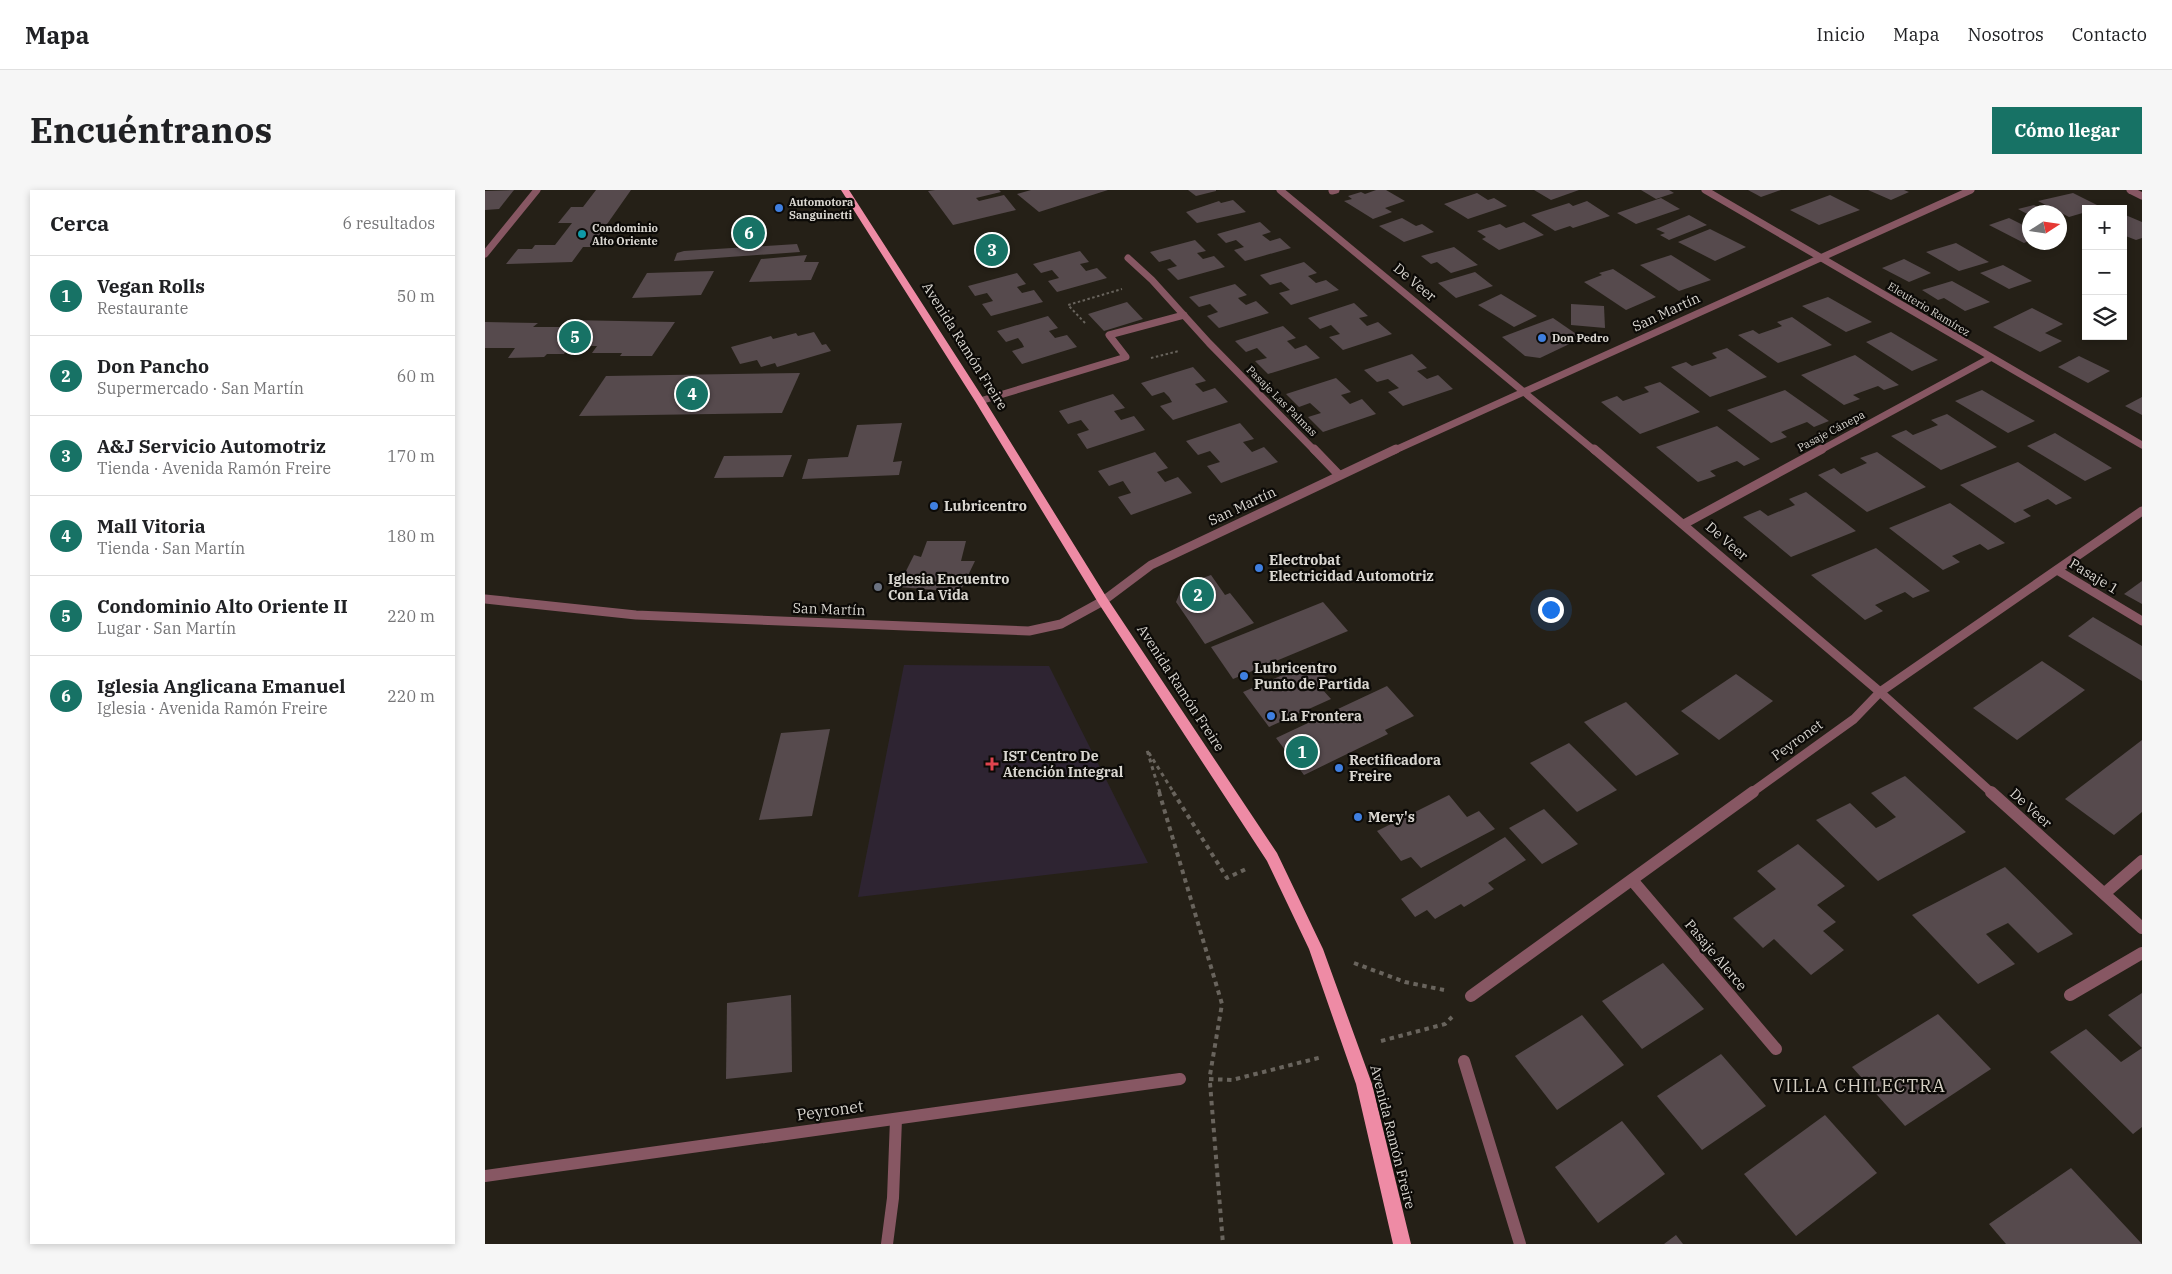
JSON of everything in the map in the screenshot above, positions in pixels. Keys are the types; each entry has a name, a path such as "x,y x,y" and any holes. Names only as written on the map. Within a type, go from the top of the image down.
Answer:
{"main road":[{"name":"Avenida Ramón Freire","path":"845,190 980,401 1103,600 1272,857 1316,950 1364,1084 1402,1244"}],"street":[{"path":"485,254 537,190"},
{"name":"De Veer","path":"1280,190 1684,524 1880,692 2142,928"},
{"name":"Eleuterio Ramírez","path":"1705,190 2142,445"},
{"name":"San Martín","path":"485,599 636,615 1029,631 1061,624 1103,600 1151,565 1339,475 1971,190"},
{"path":"2129,190 2142,196"},
{"name":"Pasaje Las Palmas","path":"1128,258 1152,280 1209,343 1339,475"},
{"path":"980,401 1126,357 1109,335 1184,315"},
{"name":"Pasaje Cánepa","path":"1684,524 1990,358"},
{"name":"Peyronet","path":"1471,996 1854,719 1880,692 2142,511"},
{"name":"Pasaje 1","path":"2057,570 2142,621"},
{"path":"2105,894 2142,861"},
{"name":"Pasaje Alerce","path":"1632,880 1776,1049"},
{"path":"2070,995 2142,953"},
{"path":"1464,1061 1520,1244"},
{"name":"Peyronet","path":"485,1176 1180,1079"},
{"path":"887,1244 893,1198 896,1119"}],"path":[{"path":"1109,335 1095,334 1068,305 1152,280"},
{"path":"1126,357 1148,359 1209,343"},
{"path":"1223,1244 1209,1079 1222,1004 1147,750 1227,878 1272,857"},
{"path":"1316,950 1405,982 1471,996"}],"shaded area":[{"name":"IST Centro De Atención Integral","path":"904,665 1049,666 1148,863 858,897"}],"building":[{"path":"514,190 499,209 485,210 485,191"},
{"name":"Condominio Alto Oriente","path":"596,190 631,190 591,247 583,247 572,262 506,264 518,249 532,249 535,245 555,245 572,223 558,223 571,207 583,207"},
{"path":"999,190 1001,192 976,198 979,201 1004,195 1016,210 953,225 928,191"},
{"path":"1031,190 1108,190 1039,212 1017,194"},
{"path":"1188,190 1216,190 1216,191 1196,196"},
{"path":"1376,190 1386,190 1405,201 1385,208 1392,212 1373,219 1344,201 1352,199 1348,196 1361,192 1365,194"},
{"path":"1534,190 1579,190 1551,200"},
{"path":"1641,190 1669,190 1674,193 1656,199"},
{"path":"1748,190 1781,190 1761,197"},
{"path":"1868,190 1904,190 1909,192 1891,200"},
{"path":"1477,193 1488,200 1494,198 1507,206 1468,219 1444,204"},
{"path":"2073,193 2097,205 2082,205 2082,213 2069,217 2067,216 2067,205 2046,205 2038,201"},
{"path":"1830,195 1860,210 1819,225 1790,210"},
{"path":"1661,198 1680,209 1636,224 1617,213"},
{"path":"1233,200 1246,212 1197,223 1186,212 1219,201 1221,203"},
{"path":"1587,201 1610,216 1573,228 1570,226 1555,231 1531,215 1569,203 1573,206"},
{"path":"1689,215 1707,225 1669,240 1660,235 1665,233 1656,229"},
{"path":"2127,216 2142,222 2142,238 2136,240 2127,237"},
{"path":"1402,218 1416,226 1422,224 1434,232 1404,242 1379,226"},
{"path":"2009,218 2022,224 2022,242 1989,225"},
{"path":"1260,222 1271,232 1262,235 1270,241 1280,238 1291,248 1245,261 1234,250 1244,247 1236,240 1226,243 1217,234"},
{"path":"1524,222 1544,235 1499,250 1482,239 1486,237 1477,231 1500,224 1506,228"},
{"path":"1710,229 1746,247 1715,261 1678,242"},
{"path":"1195,240 1206,251 1197,253 1203,259 1214,256 1225,267 1178,280 1167,269 1177,266 1170,259 1159,262 1150,252"},
{"path":"1956,243 1989,262 1959,271 1926,252"},
{"path":"797,244 800,252 674,261 677,253 684,251"},
{"path":"1454,247 1478,265 1451,273 1437,262 1431,264 1421,256"},
{"path":"1080,251 1089,262 1080,264 1086,271 1097,268 1107,278 1057,292 1048,281 1059,278 1052,270 1041,273 1033,264"},
{"path":"807,255 804,262 819,262 811,280 749,282 761,259"},
{"path":"1671,255 1711,280 1679,291 1640,265"},
{"path":"1904,259 1931,273 1909,282 1882,268"},
{"path":"1304,262 1317,273 1308,276 1316,283 1326,280 1339,290 1291,305 1279,293 1290,290 1281,282 1270,285 1260,275"},
{"path":"2003,265 2032,281 2009,289 1980,273"},
{"path":"1613,269 1656,297 1626,310 1584,282 1602,275 1599,273"},
{"path":"714,271 701,295 632,298 647,273"},
{"path":"1475,272 1493,286 1456,298 1438,283"},
{"path":"1017,273 1026,284 1017,287 1022,293 1034,290 1043,302 991,316 982,304 993,301 987,293 975,296 968,286"},
{"path":"1952,281 1990,302 1965,311 1944,298 1938,300 1922,290"},
{"path":"1235,284 1247,295 1238,298 1241,301 1246,305 1256,301 1269,313 1219,328 1207,316 1218,312 1210,304 1199,307 1189,297"},
{"path":"1501,294 1537,316 1514,327 1478,305"},
{"path":"1828,297 1872,322 1846,332 1802,306"},
{"path":"1127,302 1143,319 1104,331 1088,314"},
{"path":"1354,303 1368,316 1359,318 1367,326 1378,322 1392,334 1343,350 1329,337 1340,334 1331,325 1320,329 1308,318"},
{"path":"1571,304 1604,306 1605,328 1571,325"},
{"path":"2032,308 2063,324 2045,333 2062,341 2040,352 1993,327"},
{"path":"1048,316 1058,328 1049,331 1055,338 1067,335 1077,347 1022,364 1012,351 1024,347 1022,343 1018,338 1006,342 997,331"},
{"path":"1792,317 1832,345 1778,363 1738,335 1753,330 1759,334 1782,326 1777,322"},
{"name":"Don Pedro","path":"1553,318 1582,338 1540,358 1525,356 1502,337"},
{"path":"567,320 675,322 652,356 620,356 622,353 592,353 597,346 569,346 564,354 547,354 544,357 508,358 515,348 485,348 485,322 538,323 533,327 563,327"},
{"path":"1283,326 1296,338 1287,341 1295,349 1306,345 1320,358 1268,374 1255,361 1267,358 1257,348 1246,352 1235,341"},
{"path":"814,332 822,345 826,344 831,351 777,367 775,363 761,367 757,360 740,364 731,347 771,336 773,339 796,333 798,336"},
{"path":"1891,332 1938,360 1912,371 1866,342"},
{"path":"1727,348 1767,377 1710,397 1671,367 1686,362 1692,366 1717,358 1712,353"},
{"path":"1412,354 1427,368 1417,371 1427,379 1438,375 1453,389 1403,406 1388,392 1399,388 1388,379 1377,382 1364,370"},
{"path":"1855,355 1899,385 1884,390 1878,386 1853,395 1860,399 1844,405 1801,375"},
{"path":"2079,356 2110,371 2088,383 2058,367"},
{"path":"1193,367 1206,381 1195,384 1203,392 1215,388 1228,402 1173,420 1160,406 1172,402 1169,397 1164,392 1152,396 1141,383"},
{"path":"800,373 782,413 579,416 606,376"},
{"path":"1336,378 1351,392 1341,395 1350,404 1362,399 1376,414 1323,432 1308,417 1321,413 1310,403 1299,407 1286,394"},
{"path":"1660,382 1700,412 1640,434 1601,402 1617,396 1623,401 1649,392 1644,387"},
{"path":"1785,390 1829,421 1814,427 1807,422 1781,432 1787,437 1771,443 1727,410"},
{"path":"1982,390 2035,421 2008,433 1955,401"},
{"path":"1113,394 1125,408 1114,411 1121,420 1134,416 1145,430 1087,449 1077,434 1089,430 1081,420 1068,424 1059,411"},
{"path":"2142,397 2142,415 2125,406"},
{"path":"1947,414 1997,447 1941,470 1891,436 1906,430 1913,435 1938,425 1931,420"},
{"path":"902,423 893,462 902,461 899,475 802,479 808,459 848,457 857,425"},
{"path":"1240,423 1254,439 1243,442 1252,452 1264,447 1278,462 1221,483 1207,466 1220,462 1210,451 1198,455 1186,441"},
{"path":"1717,426 1760,459 1744,466 1737,461 1710,471 1716,476 1698,482 1656,447"},
{"path":"2055,433 2112,468 2085,481 2027,446"},
{"path":"1155,452 1168,468 1157,472 1165,482 1178,477 1192,493 1131,515 1118,497 1131,493 1123,481 1109,486 1098,471"},
{"path":"1877,452 1926,487 1867,512 1818,475 1834,468 1841,474 1867,463 1860,458"},
{"path":"792,455 783,477 714,478 724,456"},
{"path":"2018,462 2072,498 2056,505 2048,499 2023,510 2031,516 2015,523 1960,485"},
{"path":"1806,492 1856,531 1791,557 1743,517 1760,510 1768,516 1795,505 1789,499"},
{"path":"1950,503 2005,543 1988,550 1980,544 1952,556 1960,562 1943,570 1889,528"},
{"path":"927,541 966,541 961,561 975,561 960,592 898,587 914,555 921,557"},
{"path":"1876,548 1930,591 1913,598 1905,592 1875,605 1883,611 1865,620 1811,575"},
{"path":"1211,575 1225,595 1230,593 1254,623 1205,644 1176,602 1183,585"},
{"path":"2142,581 2142,604 2124,594"},
{"path":"1323,602 1348,631 1233,679 1211,647"},
{"path":"2093,617 2142,646 2142,681 2068,636"},
{"path":"2042,661 2085,690 2017,740 1973,708"},
{"path":"1313,662 1332,684 1322,689 1331,699 1269,727 1243,692"},
{"path":"1736,674 1773,701 1719,740 1681,711"},
{"path":"1387,686 1414,716 1385,730 1388,734 1304,775 1276,738"},
{"path":"1626,702 1679,754 1636,776 1584,722"},
{"path":"830,729 812,816 759,820 781,733"},
{"path":"2142,740 2142,812 2114,835 2065,799"},
{"path":"1569,743 1617,790 1577,812 1530,763"},
{"path":"1905,776 1966,832 1878,881 1816,820 1850,803 1876,828 1896,817 1871,793"},
{"path":"1449,795 1467,817 1479,811 1495,829 1421,868 1411,857 1401,861 1377,831"},
{"path":"1544,809 1578,844 1542,864 1509,828"},
{"path":"1505,837 1526,860 1488,883 1494,889 1464,907 1461,904 1435,919 1427,910 1415,917 1401,899"},
{"path":"1798,844 1845,886 1817,905 1836,922 1823,931 1844,950 1811,975 1774,939 1763,948 1733,918 1776,889 1757,871"},
{"path":"2005,867 2073,934 2038,953 2008,923 1986,934 2015,964 1978,984 1912,915"},
{"path":"1663,963 1704,1009 1642,1049 1602,1001"},
{"path":"2142,993 2142,1048 2108,1015"},
{"path":"791,995 792,1072 726,1079 727,1003"},
{"path":"1938,1014 1991,1069 1905,1126 1852,1067"},
{"path":"1582,1015 1624,1065 1557,1110 1515,1056"},
{"path":"2086,1029 2121,1062 2142,1048 2142,1127 2133,1134 2050,1052"},
{"path":"1721,1054 1766,1106 1702,1150 1657,1096"},
{"path":"1825,1115 1877,1173 1796,1236 1744,1174"},
{"path":"1622,1121 1665,1174 1598,1223 1555,1167"},
{"path":"2071,1168 2142,1244 2006,1244 1989,1224"},
{"path":"1676,1235 1683,1244 1664,1244"}],"place":[{"name":"Automotora Sanguinetti","path":"779,208"},
{"name":"Iglesia Anglicana Emanuel","path":"749,233"},
{"name":"Condominio Alto Oriente","path":"582,234"},
{"name":"A&J Servicio Automotriz","path":"992,250"},
{"name":"Condominio Alto Oriente II","path":"575,337"},
{"name":"Don Pedro","path":"1542,338"},
{"name":"Mall Vitoria","path":"692,394"},
{"name":"Lubricentro","path":"934,506"},
{"name":"Electrobat Electricidad Automotriz","path":"1259,568"},
{"name":"Iglesia Encuentro Con La Vida","path":"878,587"},
{"name":"Don Pancho","path":"1198,595"},
{"name":"Lubricentro Punto de Partida","path":"1244,676"},
{"name":"La Frontera","path":"1271,716"},
{"name":"Vegan Rolls","path":"1302,752"},
{"name":"IST Centro De Atención Integral","path":"992,764"},
{"name":"Rectificadora Freire","path":"1339,768"},
{"name":"Mery's","path":"1358,817"}],"district":[{"name":"VILLA CHILECTRA","path":"1859,1085"}]}
